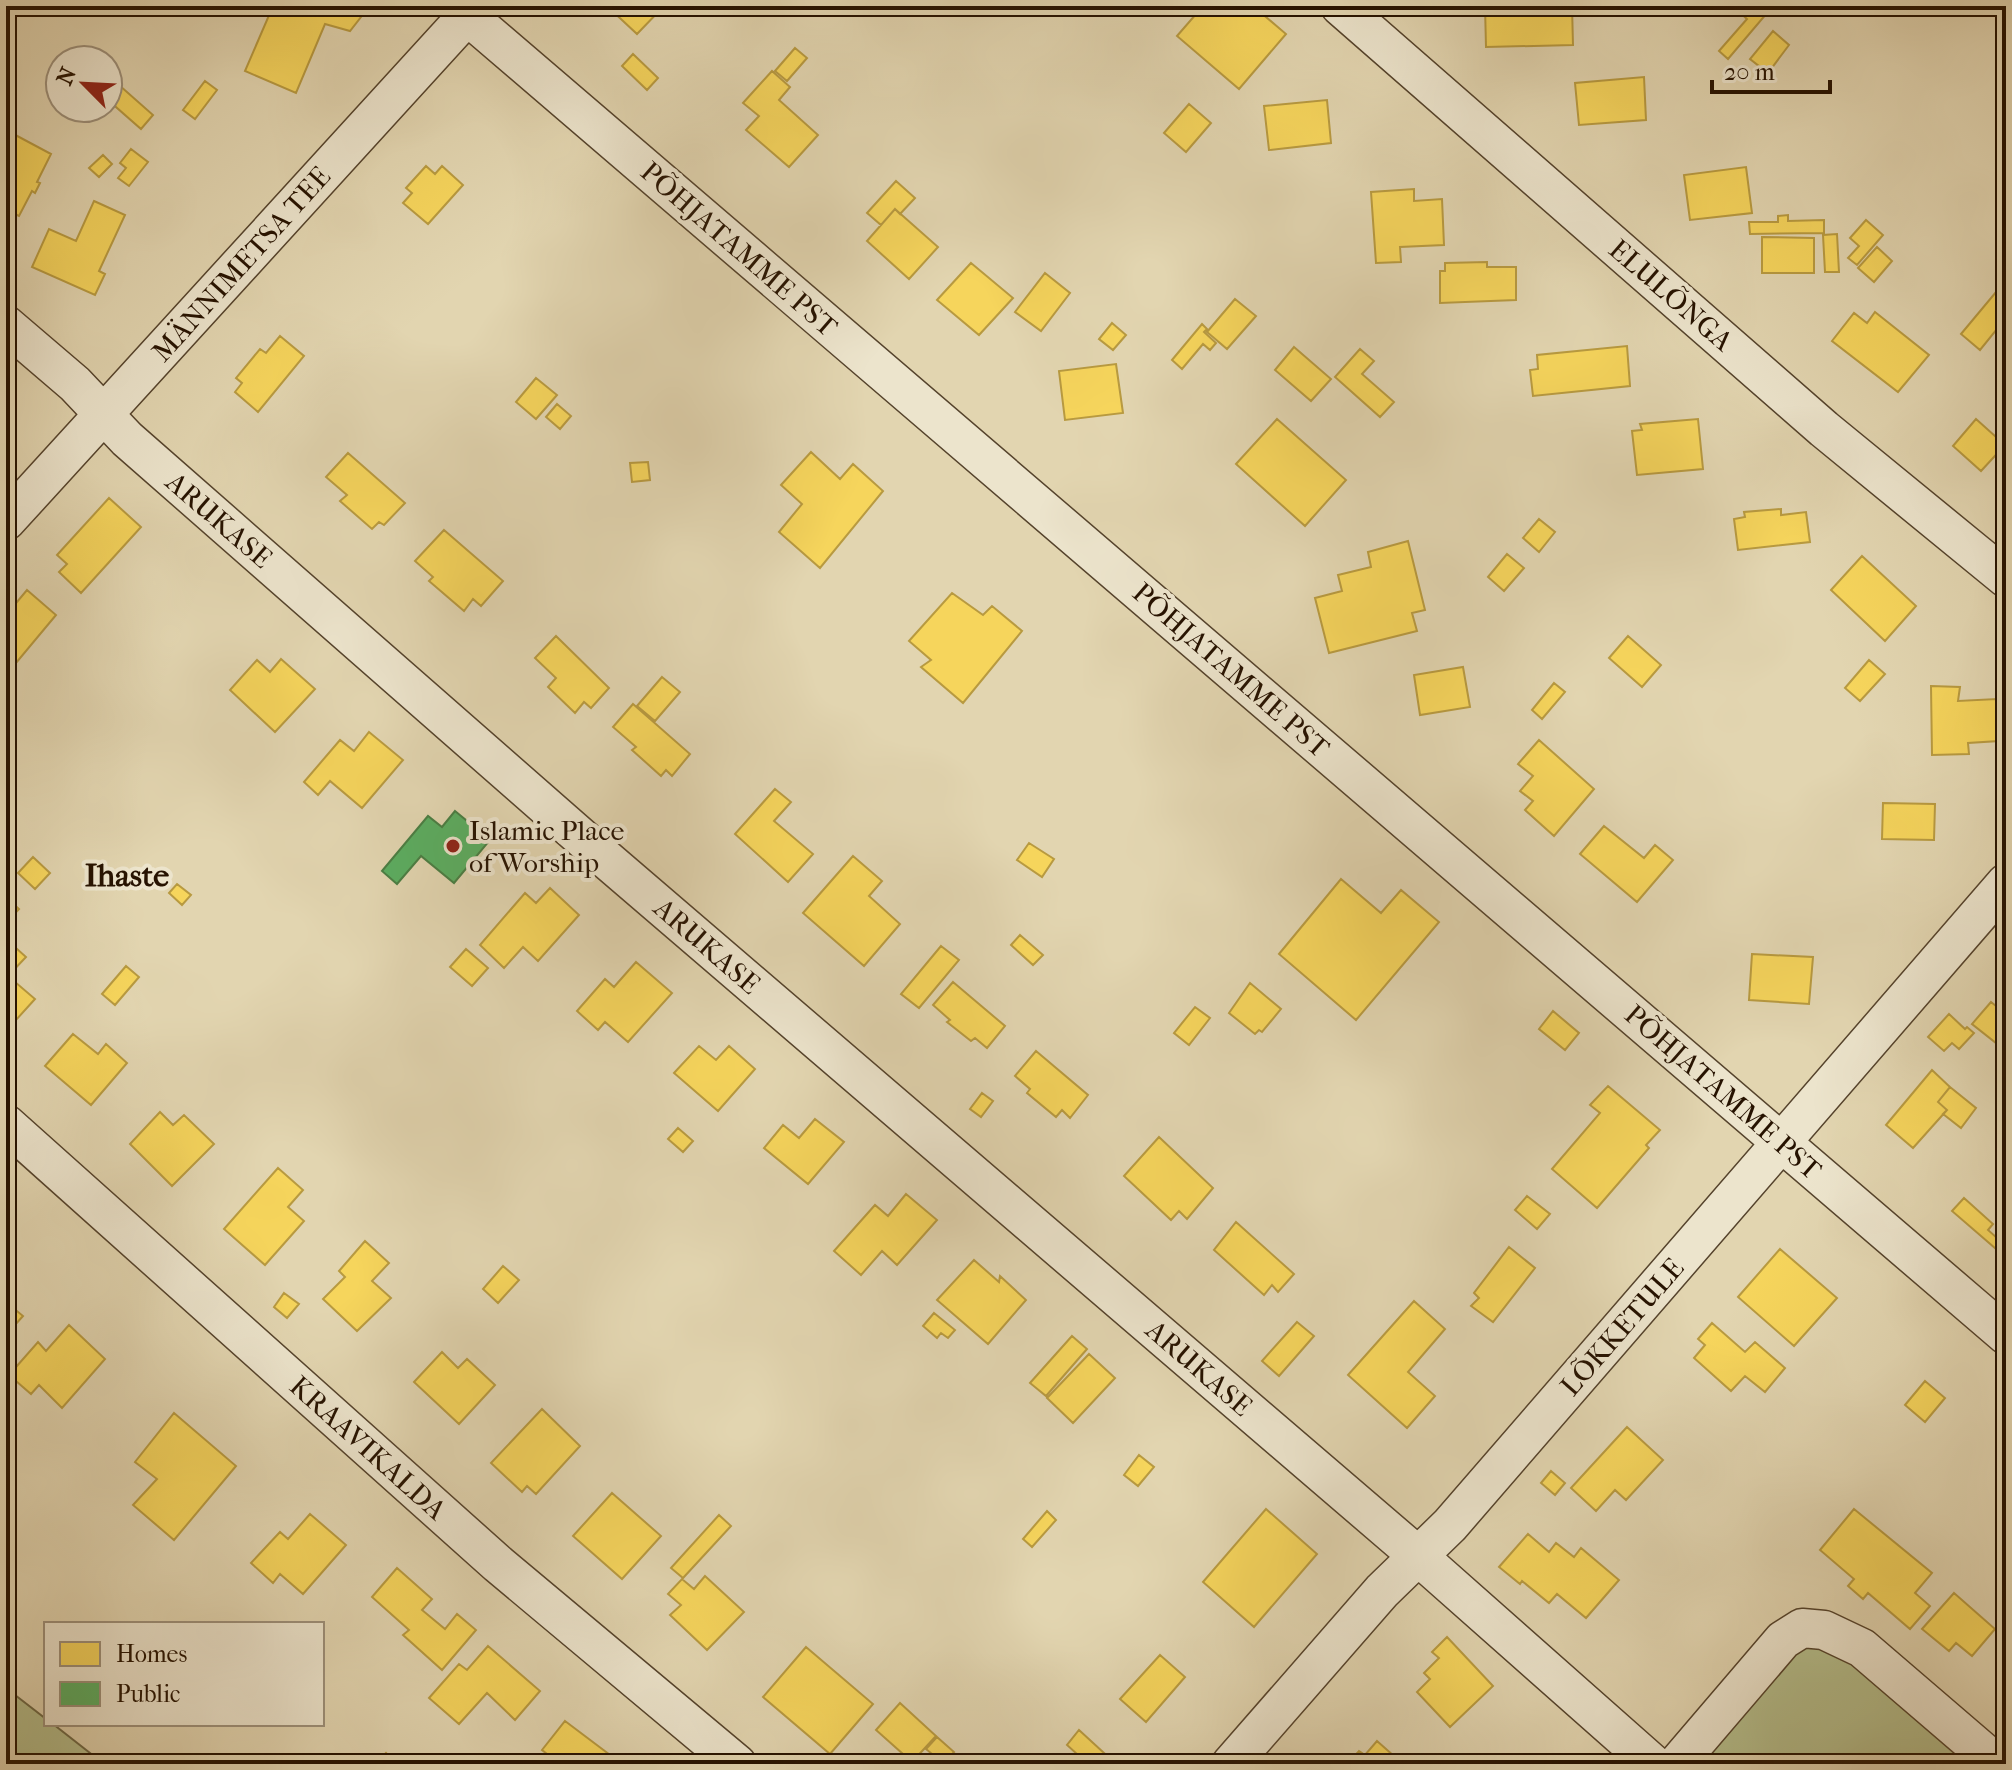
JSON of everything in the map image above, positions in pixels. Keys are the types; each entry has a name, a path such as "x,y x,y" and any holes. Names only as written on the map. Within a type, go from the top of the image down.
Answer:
{"street":[{"name":"ELULÕNGA","path":"1340,6 1824,429 2006,578"},
{"name":"MÄNNIMETSA TEE","path":"6,521 466,9"},
{"name":"PÕHJATAMME PST","path":"466,9 2006,1335"},
{"name":"ARUKASE","path":"6,325 75,384 127,439 600,854 1418,1556 1653,1764"},
{"name":"LÕKKETULE","path":"1231,1764 1382,1591 1450,1525 2006,883"},
{"name":"KRAAVIKALDA","path":"6,1124 498,1564 737,1764"},
{"path":"1677,1764 1783,1640 1802,1628 1824,1630 1862,1648 1997,1764"}],"green space":[{"path":"1822,1640 1981,1764 1690,1764 1795,1647"},
{"path":"6,1688 44,1717 44,1726 56,1726 104,1764 6,1764"}],"building: Homes":[{"path":"273,6 368,8 350,31 325,24 296,93 245,71"},
{"path":"607,6 664,6 637,34"},
{"path":"1203,6 1253,6 1286,34 1239,89 1177,36"},
{"path":"1485,6 1572,6 1573,45 1486,47"},
{"path":"1739,6 1773,6 1728,59 1719,51 1747,19 1736,9"},
{"path":"1773,31 1789,45 1768,73 1750,59"},
{"path":"795,48 807,58 787,81 775,71"},
{"path":"633,54 658,78 647,90 622,66"},
{"path":"772,71 790,87 779,100 818,135 789,167 746,130 759,116 743,103"},
{"path":"1644,77 1646,120 1579,125 1575,83"},
{"path":"205,81 217,90 195,119 183,110"},
{"path":"124,89 153,115 141,129 124,114"},
{"path":"1327,100 1331,143 1269,150 1264,106"},
{"path":"1189,104 1211,123 1186,152 1164,133"},
{"path":"6,130 51,154 35,193 32,191 19,216 6,210"},
{"path":"131,149 148,162 129,186 118,178 126,168 120,163"},
{"path":"103,155 112,164 99,177 89,168"},
{"path":"426,166 435,174 442,166 463,185 428,224 403,203 412,193 406,188"},
{"path":"1746,167 1752,213 1690,220 1684,175"},
{"path":"896,181 915,198 900,214 895,209 881,225 867,213"},
{"path":"1414,189 1414,201 1442,199 1444,245 1400,247 1401,262 1376,263 1371,192"},
{"path":"94,201 125,215 99,271 105,274 95,295 32,267 49,229 76,241"},
{"path":"895,209 938,247 909,279 867,241"},
{"path":"1788,215 1788,221 1824,220 1824,233 1750,234 1749,222 1778,222 1778,216"},
{"path":"1866,220 1883,235 1857,265 1848,258 1859,246 1850,238"},
{"path":"1837,234 1839,272 1825,272 1823,235"},
{"path":"1762,237 1814,238 1814,273 1762,273"},
{"path":"1877,247 1892,261 1874,282 1858,268"},
{"path":"1487,262 1487,267 1516,267 1516,300 1440,303 1440,271 1445,271 1445,263"},
{"path":"971,263 1013,298 979,335 937,300"},
{"path":"1045,273 1070,293 1041,331 1015,312"},
{"path":"2006,280 2006,318 1980,350 1961,334"},
{"path":"1235,299 1256,316 1227,349 1207,332"},
{"path":"1875,312 1929,355 1898,392 1832,341 1854,313 1867,323"},
{"path":"1112,323 1126,335 1113,350 1099,339"},
{"path":"1202,324 1207,329 1204,332 1216,343 1210,350 1203,344 1182,369 1172,360"},
{"path":"280,336 304,356 258,412 235,392 242,383 236,378 260,349 266,353"},
{"path":"1627,346 1630,386 1533,396 1530,370 1538,369 1537,355"},
{"path":"1294,347 1331,379 1311,401 1275,370"},
{"path":"1360,349 1374,361 1362,374 1394,402 1380,417 1335,377"},
{"path":"1116,364 1123,413 1065,420 1059,371"},
{"path":"536,378 557,395 536,419 516,402"},
{"path":"557,404 571,416 560,429 546,417"},
{"path":"1277,419 1346,480 1305,526 1236,464"},
{"path":"1698,419 1703,469 1637,475 1632,431 1642,430 1640,424"},
{"path":"1976,419 2005,445 1981,471 1953,446"},
{"path":"811,452 840,479 853,464 883,491 820,568 779,532 802,504 781,485"},
{"path":"348,453 405,503 384,525 379,522 372,529 340,501 347,495 326,477"},
{"path":"648,462 650,480 632,482 630,463"},
{"path":"109,498 141,527 81,593 59,572 67,564 57,555"},
{"path":"1781,509 1781,515 1806,512 1810,542 1738,550 1734,519 1745,517 1744,512"},
{"path":"1539,519 1555,532 1539,552 1523,538"},
{"path":"444,530 503,581 481,606 473,599 464,611 429,581 433,577 415,561"},
{"path":"1408,541 1425,610 1412,613 1417,631 1329,653 1315,598 1342,591 1338,575 1371,567 1368,552"},
{"path":"1507,554 1524,568 1504,591 1488,577"},
{"path":"1862,556 1916,606 1885,641 1831,590"},
{"path":"27,590 56,615 6,675 6,615"},
{"path":"952,593 983,615 992,606 1022,631 963,703 921,667 931,660 909,641"},
{"path":"556,636 609,688 591,708 584,702 575,713 548,687 556,678 535,658"},
{"path":"1628,636 1661,665 1642,687 1609,658"},
{"path":"281,659 315,689 275,732 230,690 257,660 270,672"},
{"path":"1869,660 1885,674 1860,701 1845,688"},
{"path":"1463,667 1470,707 1420,715 1414,675"},
{"path":"662,677 680,692 655,721 637,706"},
{"path":"1554,683 1565,692 1542,719 1532,710"},
{"path":"1931,686 1960,687 1958,701 1997,699 1999,741 1968,743 1969,754 1932,755"},
{"path":"633,704 690,754 672,776 666,770 661,776 632,750 636,747 613,727"},
{"path":"369,732 403,760 362,808 330,781 318,795 304,782 340,740 354,751"},
{"path":"1539,740 1594,789 1554,836 1525,810 1533,801 1520,791 1533,776 1518,764"},
{"path":"775,789 791,802 774,821 813,854 788,882 735,834"},
{"path":"1883,803 1935,804 1934,840 1882,839"},
{"path":"1604,826 1644,858 1655,845 1673,860 1637,902 1580,854"},
{"path":"1029,843 1054,859 1042,877 1017,860"},
{"path":"853,856 882,881 869,896 900,924 864,966 803,913"},
{"path":"33,857 50,873 35,889 18,873"},
{"path":"1341,879 1381,913 1401,890 1439,922 1356,1020 1279,954"},
{"path":"177,884 191,895 182,905 169,893"},
{"path":"550,888 579,915 538,961 523,947 504,968 480,945 525,893 536,903"},
{"path":"6,897 19,909 6,923"},
{"path":"1020,935 1043,955 1033,965 1011,945"},
{"path":"6,939 26,957 8,976 35,999 6,1031"},
{"path":"941,946 959,960 919,1008 901,994"},
{"path":"466,949 488,968 472,986 450,967"},
{"path":"1752,954 1813,957 1809,1004 1749,1000"},
{"path":"636,962 672,993 628,1042 605,1022 598,1030 577,1011 605,979 614,987"},
{"path":"126,966 139,977 115,1005 102,994"},
{"path":"953,982 1005,1026 987,1048 975,1038 971,1041 947,1022 950,1020 933,1005"},
{"path":"1250,983 1281,1009 1262,1032 1259,1030 1255,1034 1229,1013"},
{"path":"1991,1002 2006,1014 2006,1031 1996,1043 1972,1024"},
{"path":"1195,1007 1210,1018 1189,1045 1174,1033"},
{"path":"1553,1011 1579,1033 1565,1050 1539,1029"},
{"path":"1949,1014 1974,1033 1959,1049 1952,1043 1944,1051 1928,1037"},
{"path":"73,1034 98,1054 106,1044 127,1063 91,1105 45,1066"},
{"path":"699,1046 716,1060 729,1046 755,1069 718,1111 674,1073"},
{"path":"1036,1051 1088,1095 1070,1118 1062,1110 1056,1117 1027,1093 1030,1089 1015,1076"},
{"path":"1932,1070 1950,1087 1938,1102 1947,1110 1913,1148 1886,1125"},
{"path":"1608,1086 1660,1130 1646,1145 1649,1148 1597,1208 1552,1169 1600,1113 1590,1105"},
{"path":"1950,1087 1976,1108 1961,1128 1943,1114 1947,1110 1938,1102"},
{"path":"982,1093 993,1101 981,1117 970,1109"},
{"path":"160,1112 173,1125 184,1115 214,1144 172,1186 130,1144"},
{"path":"815,1119 844,1142 808,1184 764,1148 783,1125 799,1138"},
{"path":"678,1128 693,1141 683,1152 668,1139"},
{"path":"1159,1137 1213,1188 1187,1219 1179,1211 1171,1220 1124,1176"},
{"path":"278,1168 303,1190 288,1207 304,1221 265,1265 224,1229"},
{"path":"906,1194 937,1220 897,1265 882,1251 861,1275 834,1251 875,1205 888,1216"},
{"path":"1527,1196 1550,1214 1537,1229 1515,1210"},
{"path":"1964,1198 1993,1224 1988,1230 2006,1246 2003,1255 1952,1211"},
{"path":"1236,1222 1294,1274 1278,1292 1272,1285 1264,1295 1214,1250"},
{"path":"365,1241 389,1263 372,1281 391,1298 357,1331 323,1299 345,1277 339,1271"},
{"path":"1509,1247 1535,1268 1493,1322 1471,1306 1479,1298 1474,1293"},
{"path":"1780,1249 1837,1298 1794,1346 1738,1297"},
{"path":"974,1260 999,1282 1000,1276 1026,1300 988,1344 937,1300"},
{"path":"503,1266 519,1280 498,1303 483,1289"},
{"path":"284,1293 299,1304 287,1318 274,1307"},
{"path":"1414,1301 1445,1329 1408,1372 1435,1396 1407,1428 1348,1375"},
{"path":"6,1302 23,1316 6,1335"},
{"path":"934,1313 955,1330 948,1338 941,1333 937,1338 923,1326"},
{"path":"1297,1322 1314,1336 1279,1376 1262,1361"},
{"path":"1712,1323 1745,1352 1755,1342 1785,1368 1765,1392 1745,1376 1731,1391 1694,1358 1705,1345 1698,1339"},
{"path":"69,1325 105,1359 62,1408 39,1385 31,1394 9,1375 38,1342 46,1351"},
{"path":"1072,1336 1087,1349 1046,1396 1030,1383"},
{"path":"442,1352 458,1368 467,1359 495,1385 459,1424 414,1382"},
{"path":"1089,1354 1115,1378 1073,1423 1047,1398"},
{"path":"1925,1381 1945,1398 1925,1422 1905,1405"},
{"path":"542,1409 580,1446 536,1494 527,1486 522,1492 491,1463"},
{"path":"174,1413 236,1466 174,1540 133,1505 157,1479 135,1462"},
{"path":"1627,1427 1663,1460 1626,1500 1615,1490 1596,1511 1571,1488"},
{"path":"1139,1455 1154,1467 1138,1486 1124,1475"},
{"path":"1551,1471 1565,1483 1555,1495 1541,1483"},
{"path":"612,1493 661,1536 622,1579 573,1536"},
{"path":"1266,1509 1317,1554 1254,1627 1203,1582"},
{"path":"1854,1509 1932,1573 1915,1593 1930,1606 1910,1629 1868,1593 1863,1599 1848,1586 1854,1579 1820,1550"},
{"path":"1047,1511 1056,1520 1032,1547 1023,1539"},
{"path":"310,1514 346,1545 303,1594 280,1574 273,1583 251,1563 280,1532 288,1539"},
{"path":"719,1515 731,1526 683,1578 671,1568"},
{"path":"1528,1534 1549,1552 1556,1543 1574,1557 1581,1548 1619,1580 1586,1618 1557,1594 1549,1603 1499,1567"},
{"path":"397,1568 432,1599 422,1610 445,1629 457,1614 476,1630 442,1670 403,1635 409,1630 372,1597"},
{"path":"705,1576 744,1612 707,1650 670,1615 681,1605 668,1594 682,1579 694,1589"},
{"path":"1954,1593 1995,1629 1972,1656 1956,1643 1949,1651 1922,1629"},
{"path":"1447,1637 1493,1686 1450,1727 1417,1692 1430,1679 1424,1673 1439,1658 1432,1652"},
{"path":"488,1646 540,1691 515,1720 487,1693 459,1724 429,1698 459,1664 467,1670"},
{"path":"806,1647 873,1704 830,1754 763,1697"},
{"path":"1160,1655 1185,1677 1146,1722 1120,1699"},
{"path":"900,1703 936,1736 912,1762 876,1730"},
{"path":"565,1721 622,1764 560,1764 542,1750"},
{"path":"1079,1730 1116,1764 1068,1764 1077,1754 1067,1745"},
{"path":"937,1737 954,1752 944,1764 926,1749"},
{"path":"1377,1741 1403,1764 1337,1764 1344,1756 1350,1761 1359,1751 1365,1755"},
{"path":"386,1753 397,1764 375,1764"}],"building: Public":[{"path":"455,811 490,840 454,883 421,856 397,884 382,871 428,816 442,827"}],"place":[{"name":"Islamic Place of Worship","path":"453,846"}],"district":[{"name":"Ihaste","path":"127,875"}]}
